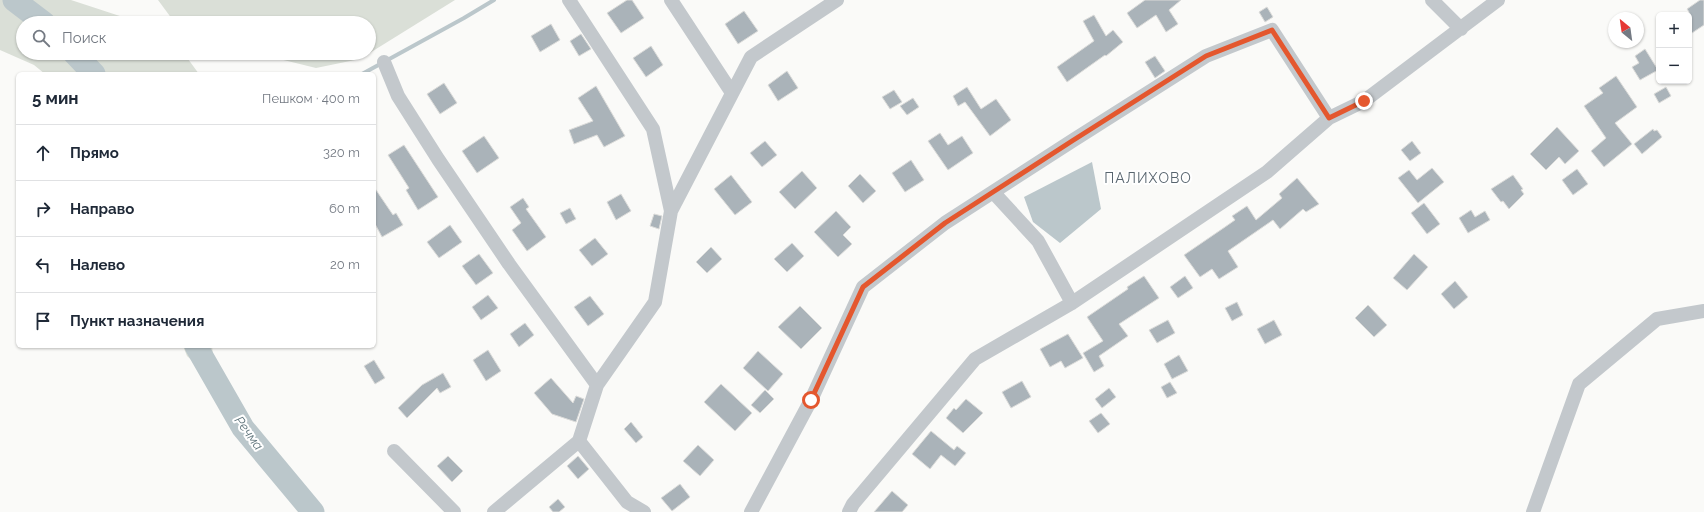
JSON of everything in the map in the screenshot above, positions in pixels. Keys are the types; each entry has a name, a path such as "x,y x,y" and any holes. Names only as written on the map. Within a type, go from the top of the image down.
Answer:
{"street":[{"path":"569,0 653,129 671,211"},
{"path":"671,0 732,93"},
{"path":"494,512 579,440 597,385 655,302 671,211 751,57 837,0"},
{"path":"1432,0 1461,29"},
{"path":"849,512 853,504 975,359 1072,303 1267,172 1329,118 1364,101 1498,0"},
{"path":"751,512 811,400 863,287 945,223 1206,56 1272,30 1329,118"},
{"path":"384,62 398,96 438,159 510,264 597,385"},
{"path":"994,192 1038,241 1072,303"},
{"path":"1533,512 1579,384 1657,319 1704,311"},
{"path":"579,440 627,502 644,512"},
{"path":"394,451 454,512"}],"shaded area":[{"path":"0,0 71,0 120,16 16,16 16,57 0,50"},
{"path":"158,0 455,0 376,49 376,16 170,16"},
{"path":"23,60 189,60 198,72 43,72 34,65"},
{"path":"283,60 355,60 316,68"},
{"path":"1092,162 1101,209 1060,243 1033,222 1024,197"},
{"path":"184,348 212,348 216,382 187,356"}],"building":[{"path":"627,0 632,0 644,18 621,33 607,13"},
{"path":"1145,0 1181,0 1169,10 1178,24 1166,32 1156,15 1137,28 1127,13"},
{"path":"1700,0 1704,0 1704,25 1692,33 1692,12 1689,12 1687,9"},
{"path":"1267,7 1273,17 1265,22 1259,12"},
{"path":"744,11 758,31 738,44 725,24"},
{"path":"1094,15 1106,36 1113,30 1123,42 1106,56 1105,55 1067,82 1057,67 1094,41 1083,21"},
{"path":"551,24 560,40 540,52 531,36"},
{"path":"581,34 591,49 579,56 570,41"},
{"path":"651,46 663,65 646,77 633,58"},
{"path":"1645,49 1656,67 1656,71 1640,80 1632,67 1639,63 1635,56"},
{"path":"1155,56 1165,71 1155,78 1145,62"},
{"path":"787,71 798,88 778,101 768,85"},
{"path":"1616,76 1637,107 1615,123 1632,144 1604,167 1591,151 1606,138 1584,106 1603,93 1599,88"},
{"path":"444,83 457,103 440,114 427,94"},
{"path":"596,86 625,136 604,147 597,135 574,144 569,130 593,121 578,98"},
{"path":"967,87 981,109 996,99 1011,120 990,136 965,102 958,106 953,96"},
{"path":"1666,87 1671,96 1659,103 1654,94"},
{"path":"894,90 902,102 890,109 882,97"},
{"path":"913,98 919,107 907,115 900,106"},
{"path":"1557,127 1579,151 1565,164 1559,157 1546,170 1530,154"},
{"path":"1653,129 1654,131 1657,130 1662,137 1642,154 1634,144"},
{"path":"940,133 948,145 962,136 973,153 948,170 928,141"},
{"path":"484,136 499,158 477,173 462,151"},
{"path":"765,141 777,155 762,167 750,153"},
{"path":"1412,141 1421,153 1410,161 1401,150"},
{"path":"404,145 438,197 418,210 406,190 409,188 388,155"},
{"path":"911,160 924,180 905,192 892,173"},
{"path":"1432,168 1444,182 1418,203 1398,178 1409,170 1417,180"},
{"path":"1577,169 1588,184 1573,195 1562,180"},
{"path":"802,171 817,188 795,209 779,192"},
{"path":"860,174 876,191 863,203 848,186"},
{"path":"731,175 752,202 735,215 714,189"},
{"path":"1513,175 1523,189 1521,190 1524,194 1509,209 1503,201 1501,202 1491,189"},
{"path":"1297,178 1319,204 1306,212 1303,209 1280,229 1273,220 1228,251 1238,267 1219,279 1212,269 1200,277 1184,255 1235,220 1232,216 1247,206 1256,220 1282,198 1279,194"},
{"path":"376,190 393,215 396,213 403,225 382,237 376,226"},
{"path":"621,194 631,211 616,220 607,202"},
{"path":"523,198 529,207 526,209 546,237 527,251 512,230 521,223 510,207"},
{"path":"1424,203 1440,224 1427,234 1411,213"},
{"path":"570,208 576,219 566,224 560,213"},
{"path":"1471,210 1475,217 1485,211 1490,220 1468,233 1459,218"},
{"path":"836,211 851,227 843,235 852,244 838,257 814,232"},
{"path":"654,214 662,216 659,229 650,226"},
{"path":"450,225 462,242 439,258 427,242"},
{"path":"595,238 608,254 592,266 579,250"},
{"path":"792,243 804,256 787,272 774,259"},
{"path":"711,247 722,259 707,273 696,262"},
{"path":"479,254 493,273 476,285 462,266"},
{"path":"1414,254 1428,267 1407,290 1393,278"},
{"path":"1144,276 1159,298 1119,324 1128,336 1099,356 1104,366 1094,372 1083,353 1103,341 1087,317 1128,289 1127,287"},
{"path":"1185,276 1193,288 1178,298 1170,287"},
{"path":"1455,281 1468,297 1454,309 1441,294"},
{"path":"488,295 498,308 481,320 472,307"},
{"path":"590,296 604,314 588,326 574,307"},
{"path":"1237,302 1243,315 1232,321 1225,308"},
{"path":"1368,305 1387,325 1374,337 1355,318"},
{"path":"800,306 822,328 801,349 778,327"},
{"path":"1168,320 1175,333 1157,343 1149,330"},
{"path":"1274,320 1282,335 1265,344 1257,329"},
{"path":"525,323 534,335 519,347 510,334"},
{"path":"1068,334 1083,358 1065,368 1061,361 1050,367 1040,349"},
{"path":"488,350 501,371 486,381 473,360"},
{"path":"758,351 783,374 768,391 743,368"},
{"path":"1179,355 1188,371 1172,379 1164,364"},
{"path":"374,360 385,378 375,384 364,366"},
{"path":"443,373 451,387 440,393 437,388 407,418 398,408 422,385"},
{"path":"551,378 573,403 576,396 584,399 576,422 552,414 534,393"},
{"path":"1022,381 1031,397 1011,408 1002,392"},
{"path":"1170,382 1177,393 1167,398 1161,387"},
{"path":"721,384 752,413 735,431 704,402"},
{"path":"1109,388 1116,397 1102,408 1095,399"},
{"path":"765,390 774,399 760,413 751,405"},
{"path":"966,399 983,413 963,433 946,418 954,408 956,410"},
{"path":"1101,413 1110,424 1098,433 1089,421"},
{"path":"631,422 643,437 636,443 624,429"},
{"path":"931,431 954,450 957,446 966,453 955,466 941,455 930,469 912,454"},
{"path":"698,445 714,460 700,476 683,461"},
{"path":"448,456 463,471 452,482 437,466"},
{"path":"578,456 589,469 578,479 567,466"},
{"path":"680,484 690,497 672,511 661,498"},
{"path":"892,491 908,505 902,512 874,512"},
{"path":"558,499 565,507 559,512 553,512 549,507"}],"waterway":[{"name":"Речма","path":"14,0 35,16"},
{"path":"366,72 494,0"},
{"name":"Речма","path":"81,60 92,72"},
{"name":"Речма","path":"197,348 243,428 313,512"}],"district":[{"name":"ПАЛИХОВО","path":"1148,178"}],"route":[{"path":"811,400 863,287 945,223 1206,56 1272,30 1329,118 1364,101"}]}
